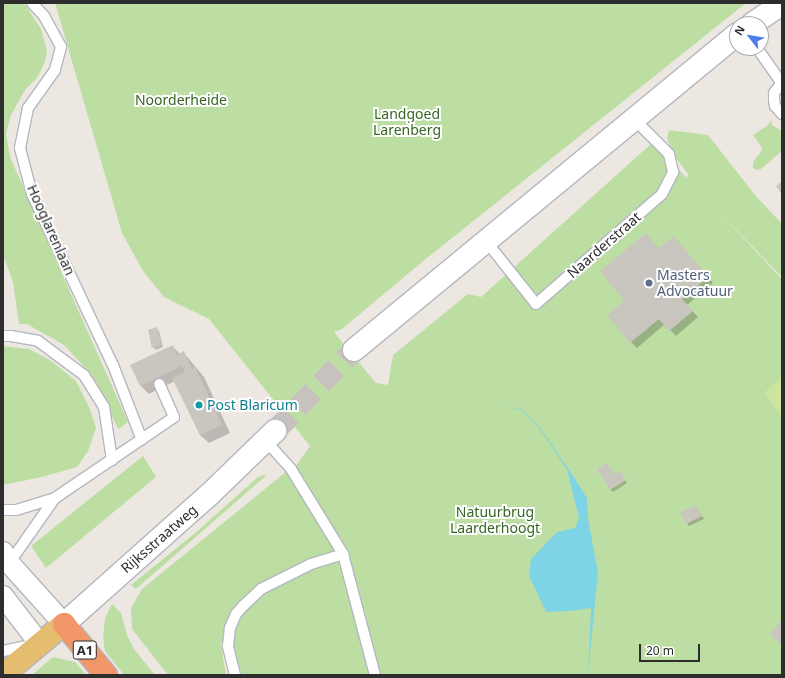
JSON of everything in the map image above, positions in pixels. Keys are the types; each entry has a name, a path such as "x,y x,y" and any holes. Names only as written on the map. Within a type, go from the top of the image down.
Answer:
{"highway":[{"name":"A1","path":"64,624 106,675"}],"main road":[{"name":"Rijksstraatweg","path":"3,675 64,624"}],"street":[{"path":"764,16 782,4"},
{"path":"361,345 729,41"},
{"name":"Rijksstraatweg","path":"64,624 210,494 270,436"},
{"path":"5,562 64,624"},
{"path":"3,596 40,644"}],"lane":[{"name":"Hooglarenlaan","path":"32,3 44,16 61,47 55,70 28,108 20,148 32,194 113,365 142,440"},
{"path":"763,56 782,82 774,93 775,106 782,114"},
{"name":"Naarderstraat","path":"486,241 536,304 662,194 673,172 669,154 634,119"},
{"path":"3,336 38,341 84,375 104,407 112,460"},
{"path":"3,510 16,510 55,498 174,417 159,384"},
{"path":"270,436 343,554 375,675"},
{"path":"5,562 55,498"},
{"path":"235,675 228,646 230,628 236,614 243,606 261,589 311,564 343,554"},
{"name":"Rijksstraatweg","path":"3,651 40,644"}],"green space":[{"path":"3,3 23,3 26,6 41,29 47,51 45,62 37,78 25,90 11,115 6,134 10,157 128,422 118,429 92,375 64,345 27,324 19,324 13,282 3,255"},
{"path":"55,3 746,3 422,262 342,329 334,332 376,383 388,385 393,355 468,294 481,297 652,143 687,178 688,174 673,154 667,138 669,130 708,135 755,195 782,224 782,277 716,209 782,279 782,675 378,675 345,553 296,466 310,446 209,319 164,297 143,271 122,233"},
{"path":"771,120 772,125 782,131 782,151 761,169 757,170 753,168 753,162 761,152 762,148 753,135 768,125"},
{"path":"3,346 29,349 50,360 76,381 90,409 96,428 88,451 77,467 42,477 3,485"},
{"path":"782,377 782,416 764,393"},
{"path":"143,456 156,477 46,568 31,546"},
{"path":"287,471 339,553 310,560 230,615 221,645 226,675 168,675 132,629 131,608 142,589"},
{"path":"268,474 136,589 131,585 194,534 258,477"},
{"path":"341,558 371,675 242,675 233,649 234,637 240,615 265,591 314,566"},
{"path":"112,604 121,613 127,635 134,649 155,675 124,675 105,651 103,637 105,618"},
{"path":"53,657 75,662 86,675 32,675"}],"water":[{"path":"498,403 522,410 540,428 587,498 588,519 598,573 588,675 591,608 546,612 529,576 531,559 557,532 575,528 579,518 567,469 539,428 522,411"}],"building":[{"path":"782,181 782,195 776,186"},
{"path":"646,233 658,248 674,236 708,277 682,299 693,311 669,331 659,319 630,343 607,315 624,301 600,271"},
{"path":"157,327 161,345 152,348 148,330"},
{"name":"Post Blaricum","path":"173,345 177,355 184,351 192,369 195,367 222,425 200,435 172,378 185,372 182,366 140,386 130,365"},
{"path":"607,463 614,475 620,471 626,480 610,490 597,469"},
{"path":"696,505 702,516 686,524 680,512"},
{"path":"782,619 782,645 770,634"}],"tunnel":[{"path":"275,431 354,350"}],"place":[{"name":"Masters Advocatuur","path":"649,283"},
{"name":"Post Blaricum","path":"199,405"}],"park label":[{"name":"Noorderheide","path":"181,100"},
{"name":"Landgoed Larenberg","path":"407,122"},
{"name":"Natuurbrug Laarderhoogt","path":"495,520"}]}
